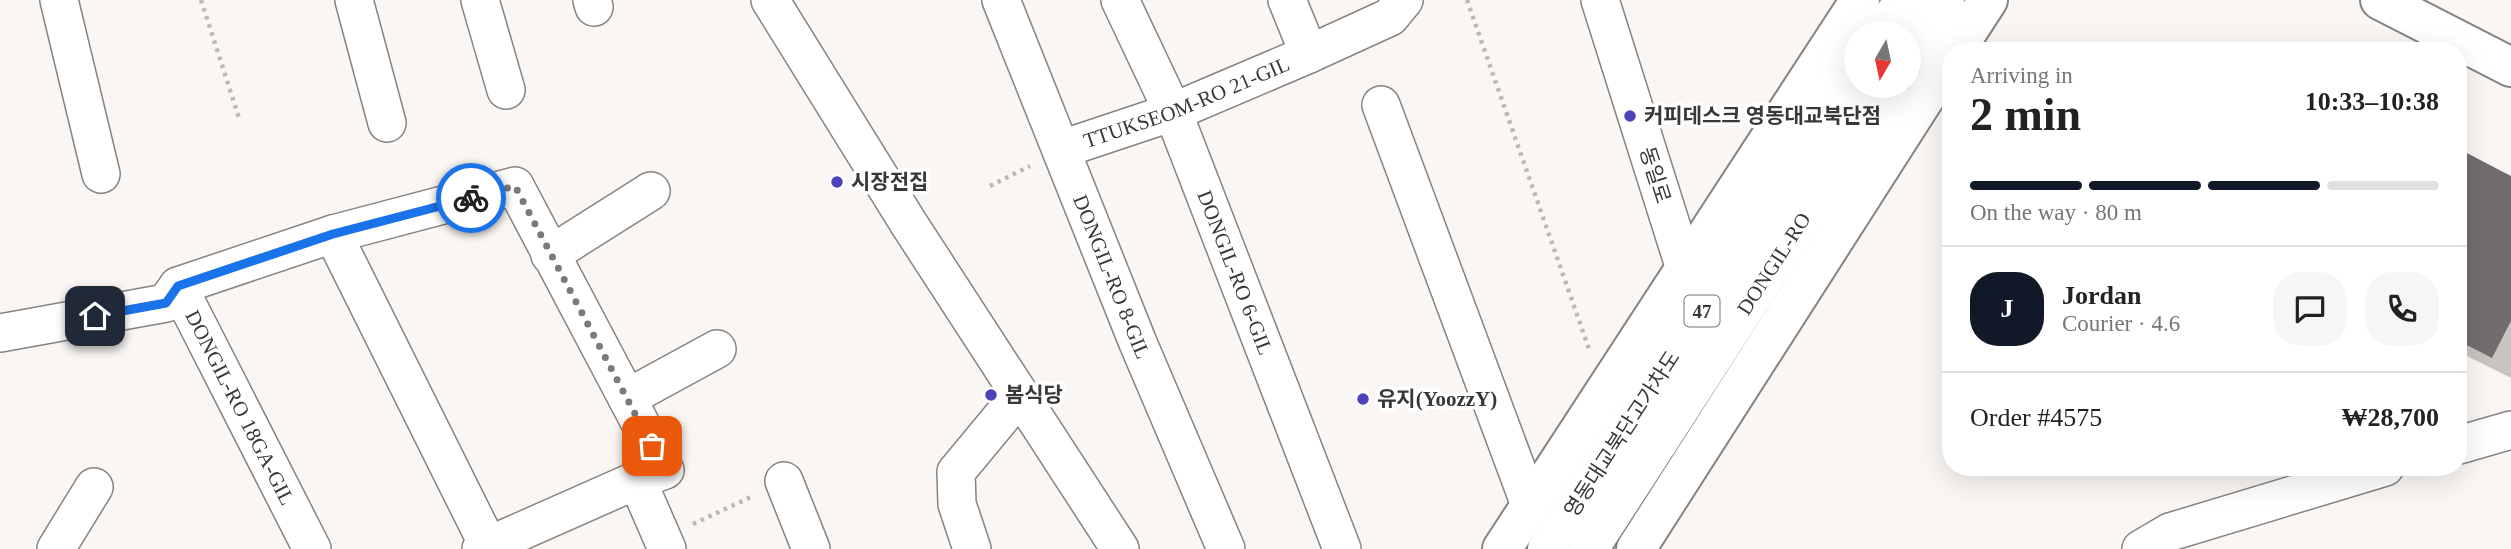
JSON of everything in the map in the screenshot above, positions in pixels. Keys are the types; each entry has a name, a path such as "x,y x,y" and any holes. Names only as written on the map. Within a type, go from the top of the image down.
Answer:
{"main road":[{"path":"1502,549 1860,0"},
{"path":"1890,21 1904,0"},
{"path":"1922,35 1945,0"},
{"path":"1961,42 1988,0"},
{"path":"2380,0 2462,42"},
{"path":"2467,44 2511,67"},
{"path":"1636,549 1942,71"},
{"name":"영동대교북단고가차도","path":"1547,549 1844,92"},
{"name":"DONGIL-RO","path":"1589,549 1881,98"}],"street":[{"path":"59,0 101,174"},
{"path":"354,0 387,123"},
{"path":"480,0 506,90"},
{"path":"770,0 1019,396 1120,549"},
{"name":"DONGIL-RO 8-GIL","path":"1001,0 1138,343 1226,549"},
{"name":"DONGIL-RO 6-GIL","path":"1120,0 1173,112 1342,549"},
{"name":"TTUKSEOM-RO 21-GIL","path":"1287,0 1309,54"},
{"name":"TTUKSEOM-RO 21-GIL","path":"1062,149 1173,112 1309,54 1390,18 1404,0"},
{"name":"동일로","path":"1600,0 1685,269"},
{"path":"1381,105 1530,505"},
{"path":"178,286 333,234 515,186 665,470 484,547 333,234"},
{"path":"550,254 651,191"},
{"name":"DONGIL-RO 18GA-GIL","path":"0,333 166,303 178,286 312,549"},
{"path":"627,398 717,349"},
{"path":"972,549 957,504 956,472 1019,396"},
{"path":"2467,443 2511,430"},
{"path":"2141,549 2169,532 2355,476"},
{"path":"637,480 665,544"},
{"path":"784,481 811,549"},
{"path":"56,549 94,486"}],"path":[{"path":"201,0 239,118"},
{"path":"1467,0 1605,392"},
{"path":"665,544 784,481"}],"building":[{"path":"2467,153 2511,176 2511,321 2492,358 2467,345"}],"way so far":[{"path":"471,198 515,186 652,446"}],"place":[{"name":"커피데스크 영동대교북단점","path":"1630,116"},
{"name":"시장전집","path":"837,182"},
{"name":"봄식당","path":"991,395"},
{"name":"유지(YoozzY)","path":"1363,399"}],"route":[{"path":"95,316 166,303 178,286 333,234 471,198"}]}
